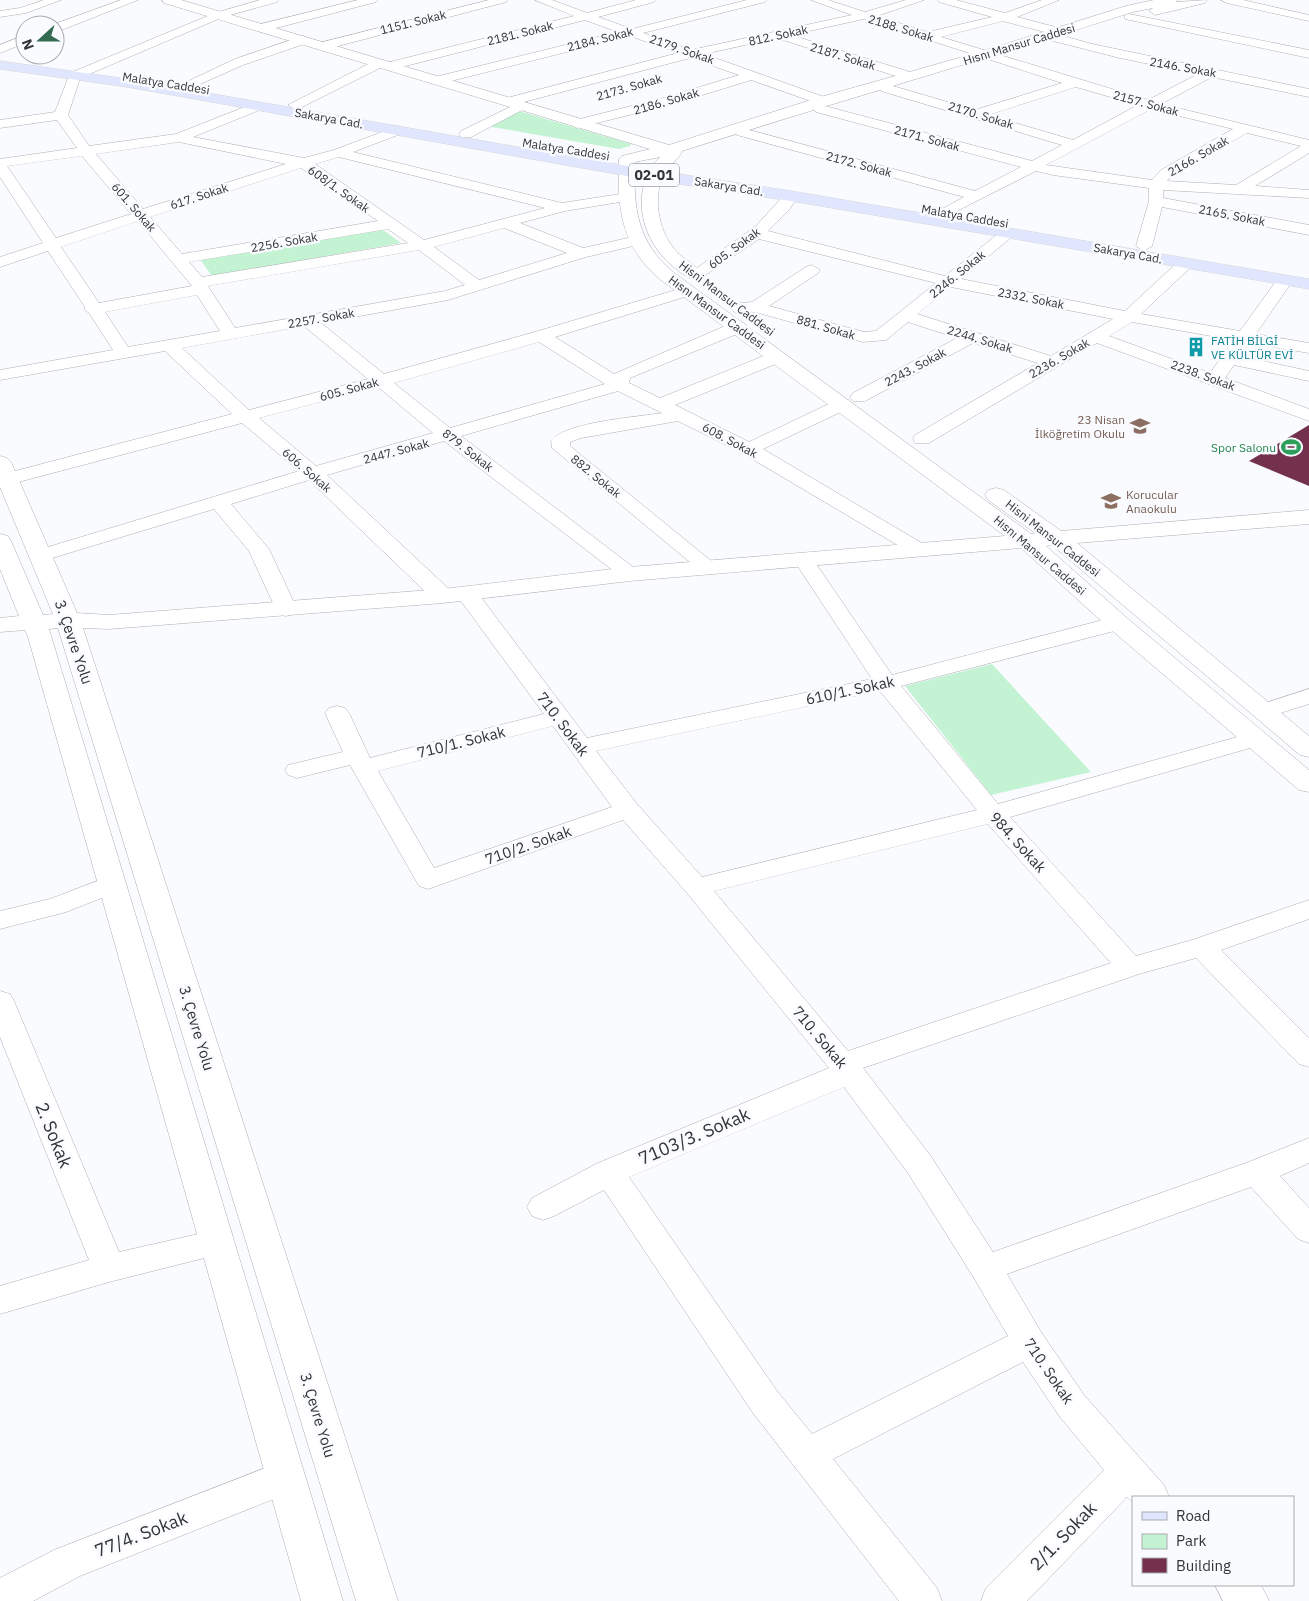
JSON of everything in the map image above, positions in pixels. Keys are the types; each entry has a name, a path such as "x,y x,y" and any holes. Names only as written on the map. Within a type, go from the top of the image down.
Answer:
{"main road":[{"path":"168,0 539,111 577,124 661,163 673,153 822,105 886,88 988,56"},
{"name":"Hısnı Mansur Caddesi","path":"1168,0 1130,10 1058,35 988,56 909,76 661,163 627,165 627,197 637,241 648,259 745,314 777,357 851,400 1028,542 1118,623 1309,784"},
{"path":"1058,35 1201,0"},
{"name":"Malatya Caddesi","path":"0,57 79,73 184,86 466,134 627,165"},
{"name":"Sakarya Cad.","path":"0,65 79,73 398,130 627,165 661,163 791,196 1309,284"},
{"name":"Malatya Caddesi","path":"661,163 1309,273"},
{"name":"Hisni Mansur Caddesi","path":"661,163 648,195 653,223 658,239 691,283"},
{"name":"Hisni Mansur Caddesi","path":"745,314 851,400 922,439 959,468"},
{"name":"3. Çevre Yolu","path":"4,470 42,555 70,627 377,1601"},
{"name":"Hisni Mansur Caddesi","path":"982,484 1058,540 1309,749"},
{"path":"0,625 37,629 70,627 109,622 454,595 630,574 918,549 1058,540 1309,517"},
{"name":"3. Çevre Yolu","path":"0,541 37,629 322,1601"},
{"path":"0,640 37,629"}],"street":[{"path":"0,14 22,12 55,0"},
{"path":"65,24 132,0"},
{"path":"0,124 61,116 79,73 219,15 273,0"},
{"path":"261,28 372,0"},
{"name":"1151. Sokak","path":"323,46 502,0"},
{"name":"2179. Sokak","path":"541,0 754,75 822,105"},
{"name":"2181. Sokak","path":"295,105 385,64 455,50 650,0"},
{"name":"2184. Sokak","path":"439,80 761,0"},
{"name":"2188. Sokak","path":"817,0 988,56"},
{"name":"812. Sokak","path":"508,102 693,53 864,16 918,0"},
{"name":"2146. Sokak","path":"943,0 1058,35 1098,50 1209,73 1238,76 1309,93"},
{"path":"927,36 1003,18 1053,0"},
{"path":"1227,0 1308,17"},
{"path":"1129,17 1309,54"},
{"path":"395,26 421,36"},
{"path":"517,34 559,50"},
{"name":"2187. Sokak","path":"778,35 909,76"},
{"path":"184,86 239,62 303,40"},
{"path":"0,49 15,43"},
{"path":"438,43 455,50"},
{"path":"1270,62 1309,44"},
{"name":"2157. Sokak","path":"988,56 1147,104 1309,146"},
{"path":"696,68 719,62"},
{"path":"1238,76 1254,69"},
{"path":"947,212 1075,145 1147,104 1209,73"},
{"name":"2186. Sokak","path":"577,124 672,100 754,75"},
{"path":"977,114 1074,83"},
{"name":"2170. Sokak","path":"886,88 1075,145"},
{"path":"539,111 568,104"},
{"name":"2171. Sokak","path":"822,105 1033,167 1104,179 1156,185 1309,194"},
{"path":"123,352 92,309 54,246 0,165 85,150 180,138 257,106"},
{"path":"466,134 522,106"},
{"name":"601. Sokak","path":"61,116 85,150 179,259 200,286 230,333"},
{"name":"2166. Sokak","path":"1144,246 1156,201 1156,185 1166,173 1245,128"},
{"name":"617. Sokak","path":"0,262 54,246 302,162 339,153 398,130"},
{"name":"2172. Sokak","path":"742,132 976,196"},
{"name":"608/1. Sokak","path":"180,138 236,151 302,162 389,224 422,245 478,287"},
{"path":"1239,190 1309,146"},
{"path":"339,153 564,207"},
{"name":"605. Sokak","path":"4,470 246,418 541,336 691,283 756,233 787,203 791,196"},
{"path":"92,309 200,286 422,245 564,207 627,197"},
{"name":"2165. Sokak","path":"1156,201 1309,230"},
{"path":"505,223 582,253"},
{"name":"2256. Sokak","path":"179,259 389,224"},
{"name":"2332. Sokak","path":"756,233 833,255 946,281 1127,318 1309,348"},
{"name":"2246. Sokak","path":"906,316 946,281 1008,233"},
{"name":"2257. Sokak","path":"0,375 448,296 582,253 637,241"},
{"name":"2236. Sokak","path":"922,439 1127,318 1186,263"},
{"path":"745,314 812,270"},
{"path":"1215,379 1285,280"},
{"name":"881. Sokak","path":"745,314 869,338 883,334 906,316"},
{"name":"2447. Sokak","path":"42,555 620,385 622,375 745,314"},
{"name":"2244. Sokak","path":"906,316 1053,362"},
{"name":"879. Sokak","path":"308,321 449,436 630,574"},
{"name":"608. Sokak","path":"541,336 620,385 749,449 918,549"},
{"name":"2243. Sokak","path":"749,449 851,400 971,336"},
{"name":"2238. Sokak","path":"1096,337 1309,415"},
{"name":"606. Sokak","path":"169,345 246,418 454,595"},
{"path":"661,404 777,357"},
{"path":"1230,359 1309,376"},
{"name":"882. Sokak","path":"680,415 578,433 563,438 560,441 561,448 709,568"},
{"path":"219,503 259,549 286,609"},
{"name":"984. Sokak","path":"802,559 886,683 992,813 1130,967"},
{"name":"710. Sokak","path":"454,595 558,718 628,810 696,887 846,1068 918,1164 986,1268 1029,1342 1072,1406 1139,1484"},
{"name":"610/1. Sokak","path":"580,747 886,683 1118,623"},
{"path":"1264,711 1309,696"},
{"path":"337,712 361,761"},
{"name":"710/1. Sokak","path":"297,770 361,761 558,718"},
{"path":"696,887 944,828 1256,739"},
{"name":"710/2. Sokak","path":"361,761 428,880 628,810"},
{"path":"0,920 57,906 112,884"},
{"path":"1130,967 1201,947 1309,909"},
{"path":"1201,947 1309,1056"},
{"name":"7103/3. Sokak","path":"543,1207 608,1172 846,1068 1130,967"},
{"name":"2. Sokak","path":"0,1001 109,1268"},
{"path":"986,1268 1257,1172 1309,1150"},
{"path":"608,1172 765,1402 805,1455 923,1601"},
{"path":"1257,1172 1309,1230"},
{"path":"0,1300 109,1268 216,1243"},
{"path":"805,1455 1029,1342"},
{"name":"77/4. Sokak","path":"0,1598 67,1563 286,1477"},
{"name":"2/1. Sokak","path":"1000,1601 1139,1484"},
{"path":"1235,1586 1250,1601"}],"green space":[{"path":"515,112 522,112 631,144 619,149 492,127 492,124"},
{"path":"379,227 401,243 212,276 199,258"},
{"path":"992,664 1091,772 991,795 905,686"}],"building":[{"name":"Spor Salonu","path":"1309,425 1309,486 1249,461"}],"place":[{"name":"FATİH BİLGİ VE KÜLTÜR EVİ","path":"1196,347"},
{"name":"23 Nisan İlköğretim Okulu","path":"1140,426"},
{"name":"Spor Salonu","path":"1291,447"},
{"name":"Korucular Anaokulu","path":"1111,501"}]}
